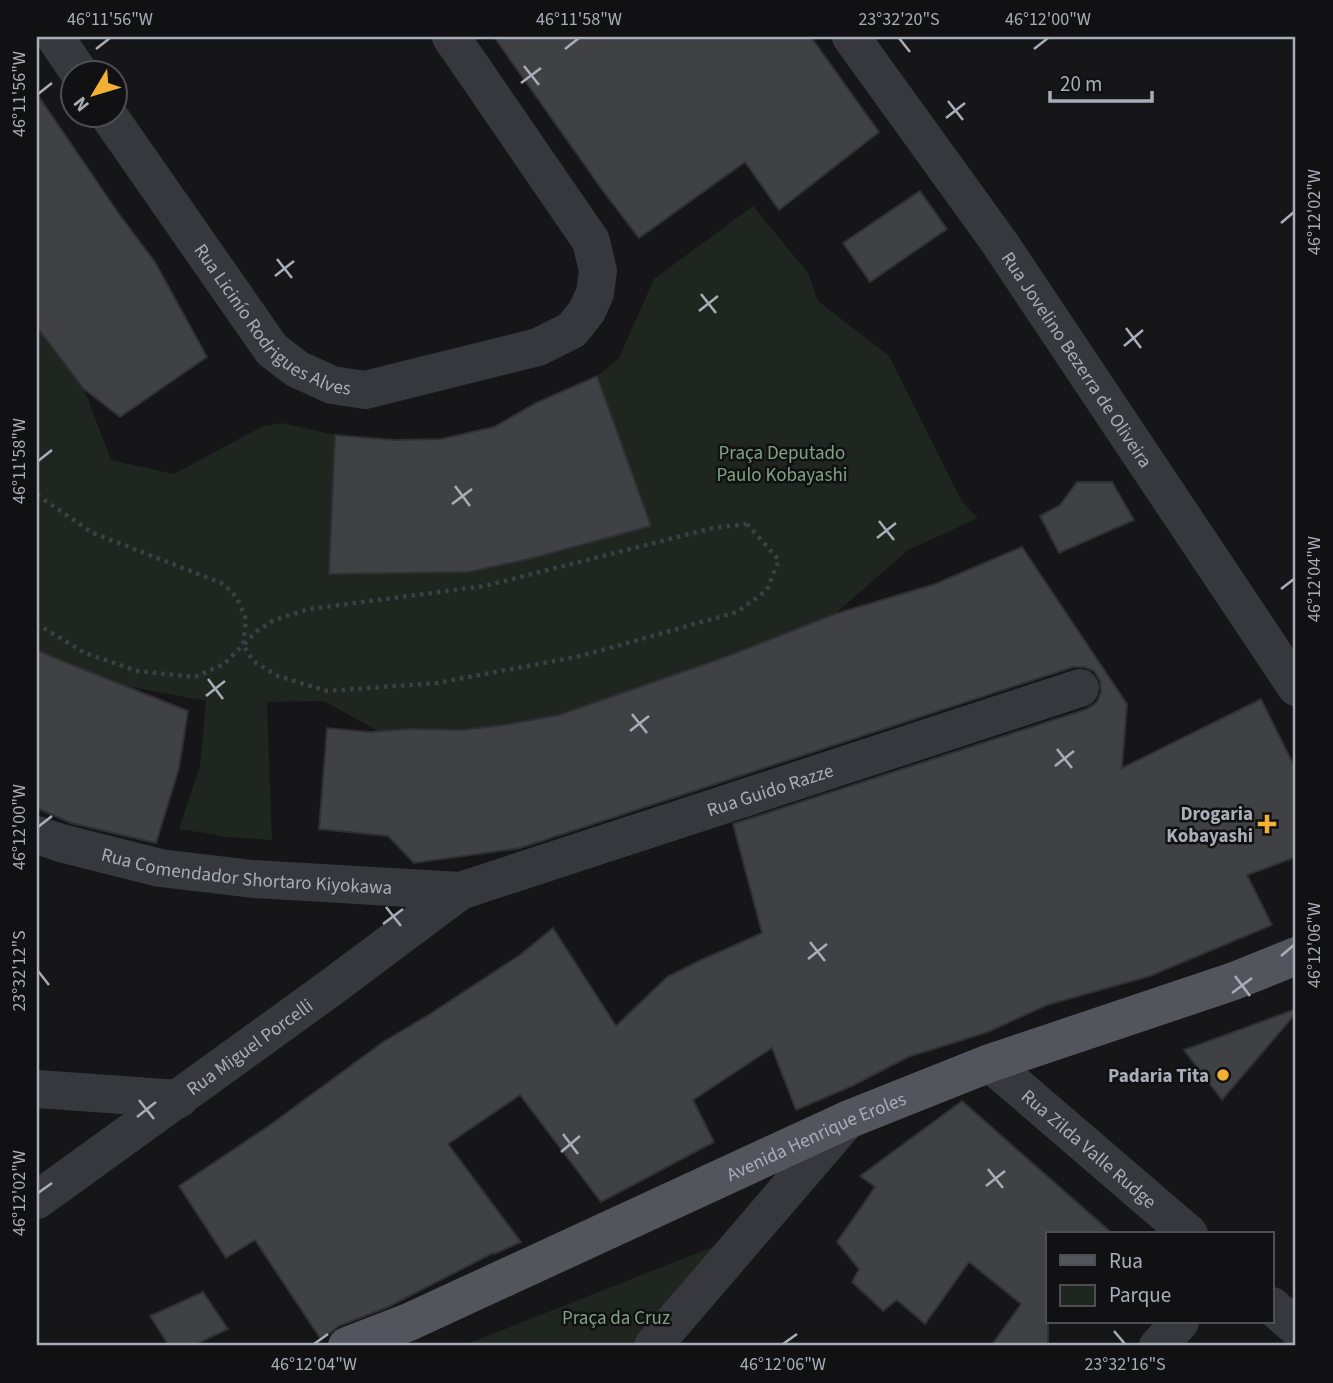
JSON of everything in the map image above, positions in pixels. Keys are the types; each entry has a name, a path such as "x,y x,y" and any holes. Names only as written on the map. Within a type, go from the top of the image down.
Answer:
{"main road":[{"name":"Avenida Henrique Eroles","path":"347,1346 409,1322 847,1120 990,1062 1234,981 1296,956"}],"street":[{"path":"55,37 71,60"},
{"name":"Rua Licinío Rodrigues Alves","path":"119,130 272,350 297,369 332,385 365,390 538,347 572,330 587,311 595,293 598,271 591,241 451,37"},
{"name":"Rua Jovelino Bezerra de Oliveira","path":"851,37 999,242 1296,687"},
{"name":"Rua Guido Razze","path":"460,891 1080,688"},
{"name":"Rua Comendador Shortaro Kiyokawa","path":"37,835 61,844 160,868 253,879 460,891"},
{"name":"Rua Miguel Porcelli","path":"37,1200 460,891"},
{"name":"Rua Zilda Valle Rudge","path":"990,1062 1187,1232"},
{"path":"37,1089 179,1098"},
{"path":"653,1346 847,1120"},
{"path":"1274,1308 1296,1327"},
{"path":"1158,1346 1178,1324"}],"path":[{"path":"37,495 93,533 224,584 237,598 246,619 243,645 253,661 278,676 327,691 437,683 581,656 737,612 767,590 779,560 747,524 713,528 485,586 309,609 274,620 257,631 243,645 224,664 195,677 137,671 85,653 37,624"}],"green space":[{"name":"Praça Deputado Paulo Kobayashi","path":"753,206 808,273 818,301 889,356 962,502 978,518 908,550 835,614 559,715 462,730 378,731 324,701 267,702 272,840 228,837 179,829 200,766 206,701 126,686 37,650 37,327 84,389 111,460 174,474 263,426 282,423 335,435 468,572 555,553 651,526 597,376 619,358 654,279"},
{"name":"Praça da Cruz","path":"725,1242 631,1346 462,1346"}],"building":[{"path":"494,37 811,37 879,132 779,210 745,162 639,238"},
{"path":"37,94 155,262 207,357 120,417 83,388 37,327"},
{"path":"920,191 947,229 870,282 843,243"},
{"path":"597,376 651,526 529,559 468,572 329,574 335,435 395,440 441,439 494,427 536,403"},
{"path":"1077,482 1112,482 1134,520 1059,553 1040,516 1060,505"},
{"path":"1022,547 1127,704 1122,768 1261,699 1296,770 1296,857 1247,875 1272,925 1150,976 1047,1005 988,1032 908,1057 852,1086 796,1110 772,1048 693,1100 714,1142 601,1202 520,1095 448,1144 521,1242 493,1253 388,1307 339,1326 320,1338 255,1240 226,1258 179,1186 270,1125 383,1042 520,955 553,928 616,1026 667,977 762,933 733,824 1087,709 1097,702 1101,692 1100,681 1094,671 1073,667 520,848 414,863 388,836 319,829 327,728 370,732 407,729 462,730 559,715 728,656 835,614 935,584"},
{"path":"37,650 188,711 179,768 156,843 71,823 37,808"},
{"name":"Padaria Tita","path":"1296,1009 1296,1013 1222,1100 1184,1050"},
{"path":"962,1101 1111,1232 1046,1232 1048,1346 991,1346 1021,1304 969,1262 925,1324 897,1300 883,1311 852,1282 859,1269 837,1242 875,1187 860,1176"},
{"path":"203,1292 228,1329 192,1346 169,1346 150,1316"}],"place":[{"name":"Drogaria Kobayashi","path":"1267,824"},
{"name":"Padaria Tita","path":"1223,1075"}]}
